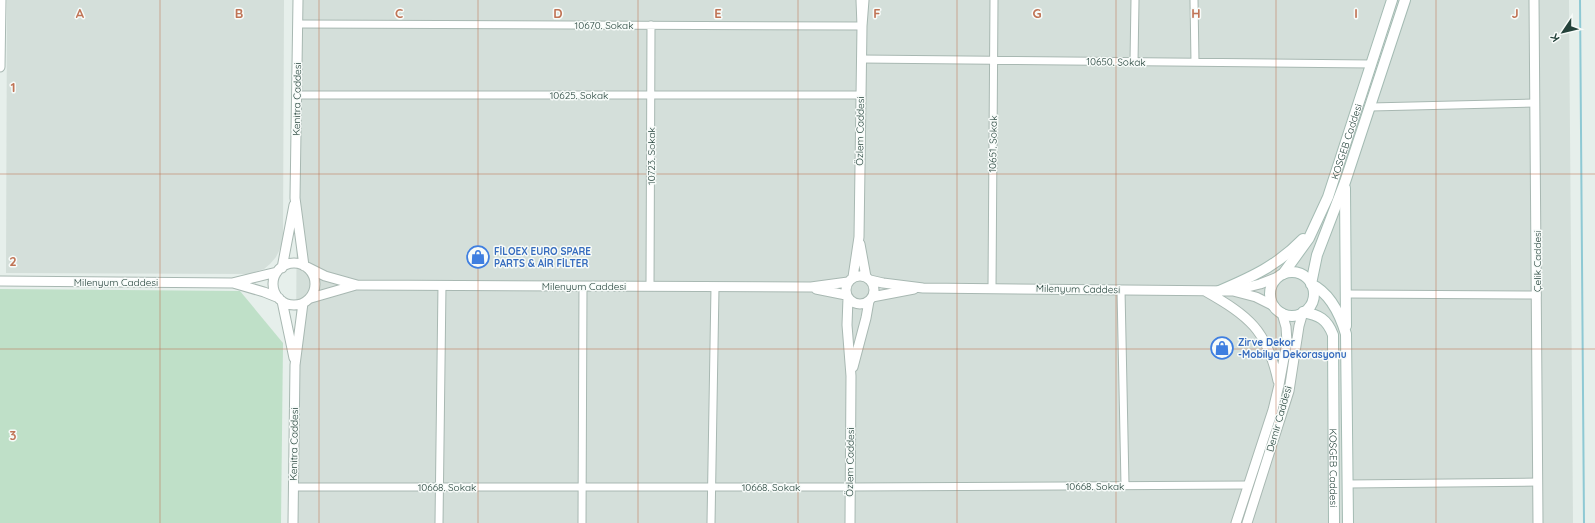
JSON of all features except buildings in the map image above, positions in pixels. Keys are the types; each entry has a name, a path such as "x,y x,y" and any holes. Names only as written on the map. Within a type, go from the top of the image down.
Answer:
{"main road":[{"name":"KOSGEB Caddesi","path":"1280,275 1306,244 1334,181 1392,0"},
{"name":"KOSGEB Caddesi","path":"1346,334 1341,319 1332,303 1322,291 1311,284 1317,254 1345,182 1371,107 1405,0"},
{"name":"KOSGEB Caddesi","path":"1345,182 1348,523"},
{"path":"1219,291 1270,267 1292,250 1316,224"},
{"path":"1291,272 1299,273 1306,277 1311,284 1313,289 1312,300 1310,305 1303,312 1290,315 1282,313 1274,306 1270,299 1270,290 1273,283 1280,275 1291,272"},
{"name":"KOSGEB Caddesi","path":"1303,312 1322,317 1330,327 1333,335 1334,523"}],"street":[{"path":"0,67 1,0"},
{"name":"Kenitra Caddesi","path":"295,198 298,0"},
{"name":"Özlem Caddesi","path":"851,279 859,236 863,0"},
{"name":"10651. Sokak","path":"992,288 994,0"},
{"path":"1134,62 1135,0"},
{"path":"1194,0 1195,62"},
{"name":"Çelik Caddesi","path":"1534,0 1538,523"},
{"name":"10670. Sokak","path":"298,24 862,26"},
{"name":"10723. Sokak","path":"650,286 652,25"},
{"name":"10650. Sokak","path":"861,59 1371,64"},
{"name":"10625. Sokak","path":"297,96 861,95"},
{"path":"1371,107 1535,103"},
{"path":"232,283 264,292 291,305 303,304 310,298 314,292 315,285 312,272 306,267 295,198"},
{"path":"295,198 280,270 274,285 275,292 281,300 295,365"},
{"name":"Özlem Caddesi","path":"859,236 868,278"},
{"path":"232,283 280,270 294,263 325,276 357,285"},
{"name":"Milenyum Caddesi","path":"923,288 1233,291 1260,284 1280,275"},
{"path":"811,287 862,276 883,283 923,288"},
{"path":"868,278 874,288 871,299"},
{"path":"851,279 845,289 847,296 855,304 860,304 871,299 923,288"},
{"name":"Milenyum Caddesi","path":"0,281 232,283"},
{"path":"310,298 357,285"},
{"name":"Milenyum Caddesi","path":"357,285 811,287"},
{"path":"438,523 442,285"},
{"path":"582,523 583,286"},
{"path":"711,523 715,287"},
{"path":"811,287 847,296"},
{"path":"1121,290 1125,485"},
{"path":"1204,290 1240,313 1259,332 1270,351 1279,385"},
{"name":"Milenyum Caddesi","path":"1233,291 1256,297 1274,306"},
{"path":"1346,294 1537,295"},
{"name":"Özlem Caddesi","path":"847,296 847,325 851,376 850,523"},
{"name":"Özlem Caddesi","path":"851,376 871,299"},
{"path":"295,365 303,304"},
{"name":"Demir Caddesi","path":"1247,523 1289,390 1299,326 1303,312"},
{"name":"Demir Caddesi","path":"1236,523 1273,410 1279,385 1287,342 1286,327 1282,313"},
{"name":"Kenitra Caddesi","path":"293,523 295,365"},
{"path":"1348,484 1538,482"},
{"name":"10668. Sokak","path":"294,487 1248,485"}],"shaded area":[{"path":"7,0 284,0 283,236 281,247 276,257 270,264 264,269 249,274 6,273"},
{"path":"298,0 1569,0 1573,523 295,523"}],"green space":[{"path":"0,289 240,291 283,343 281,523 0,523"}],"waterway":[{"path":"1580,0 1584,523"}],"place":[{"name":"FİLOEX EURO SPARE PARTS & AİR FİLTER","path":"478,257"},
{"name":"Zirve Dekor -Mobilya Dekorasyonu","path":"1222,348"}]}
